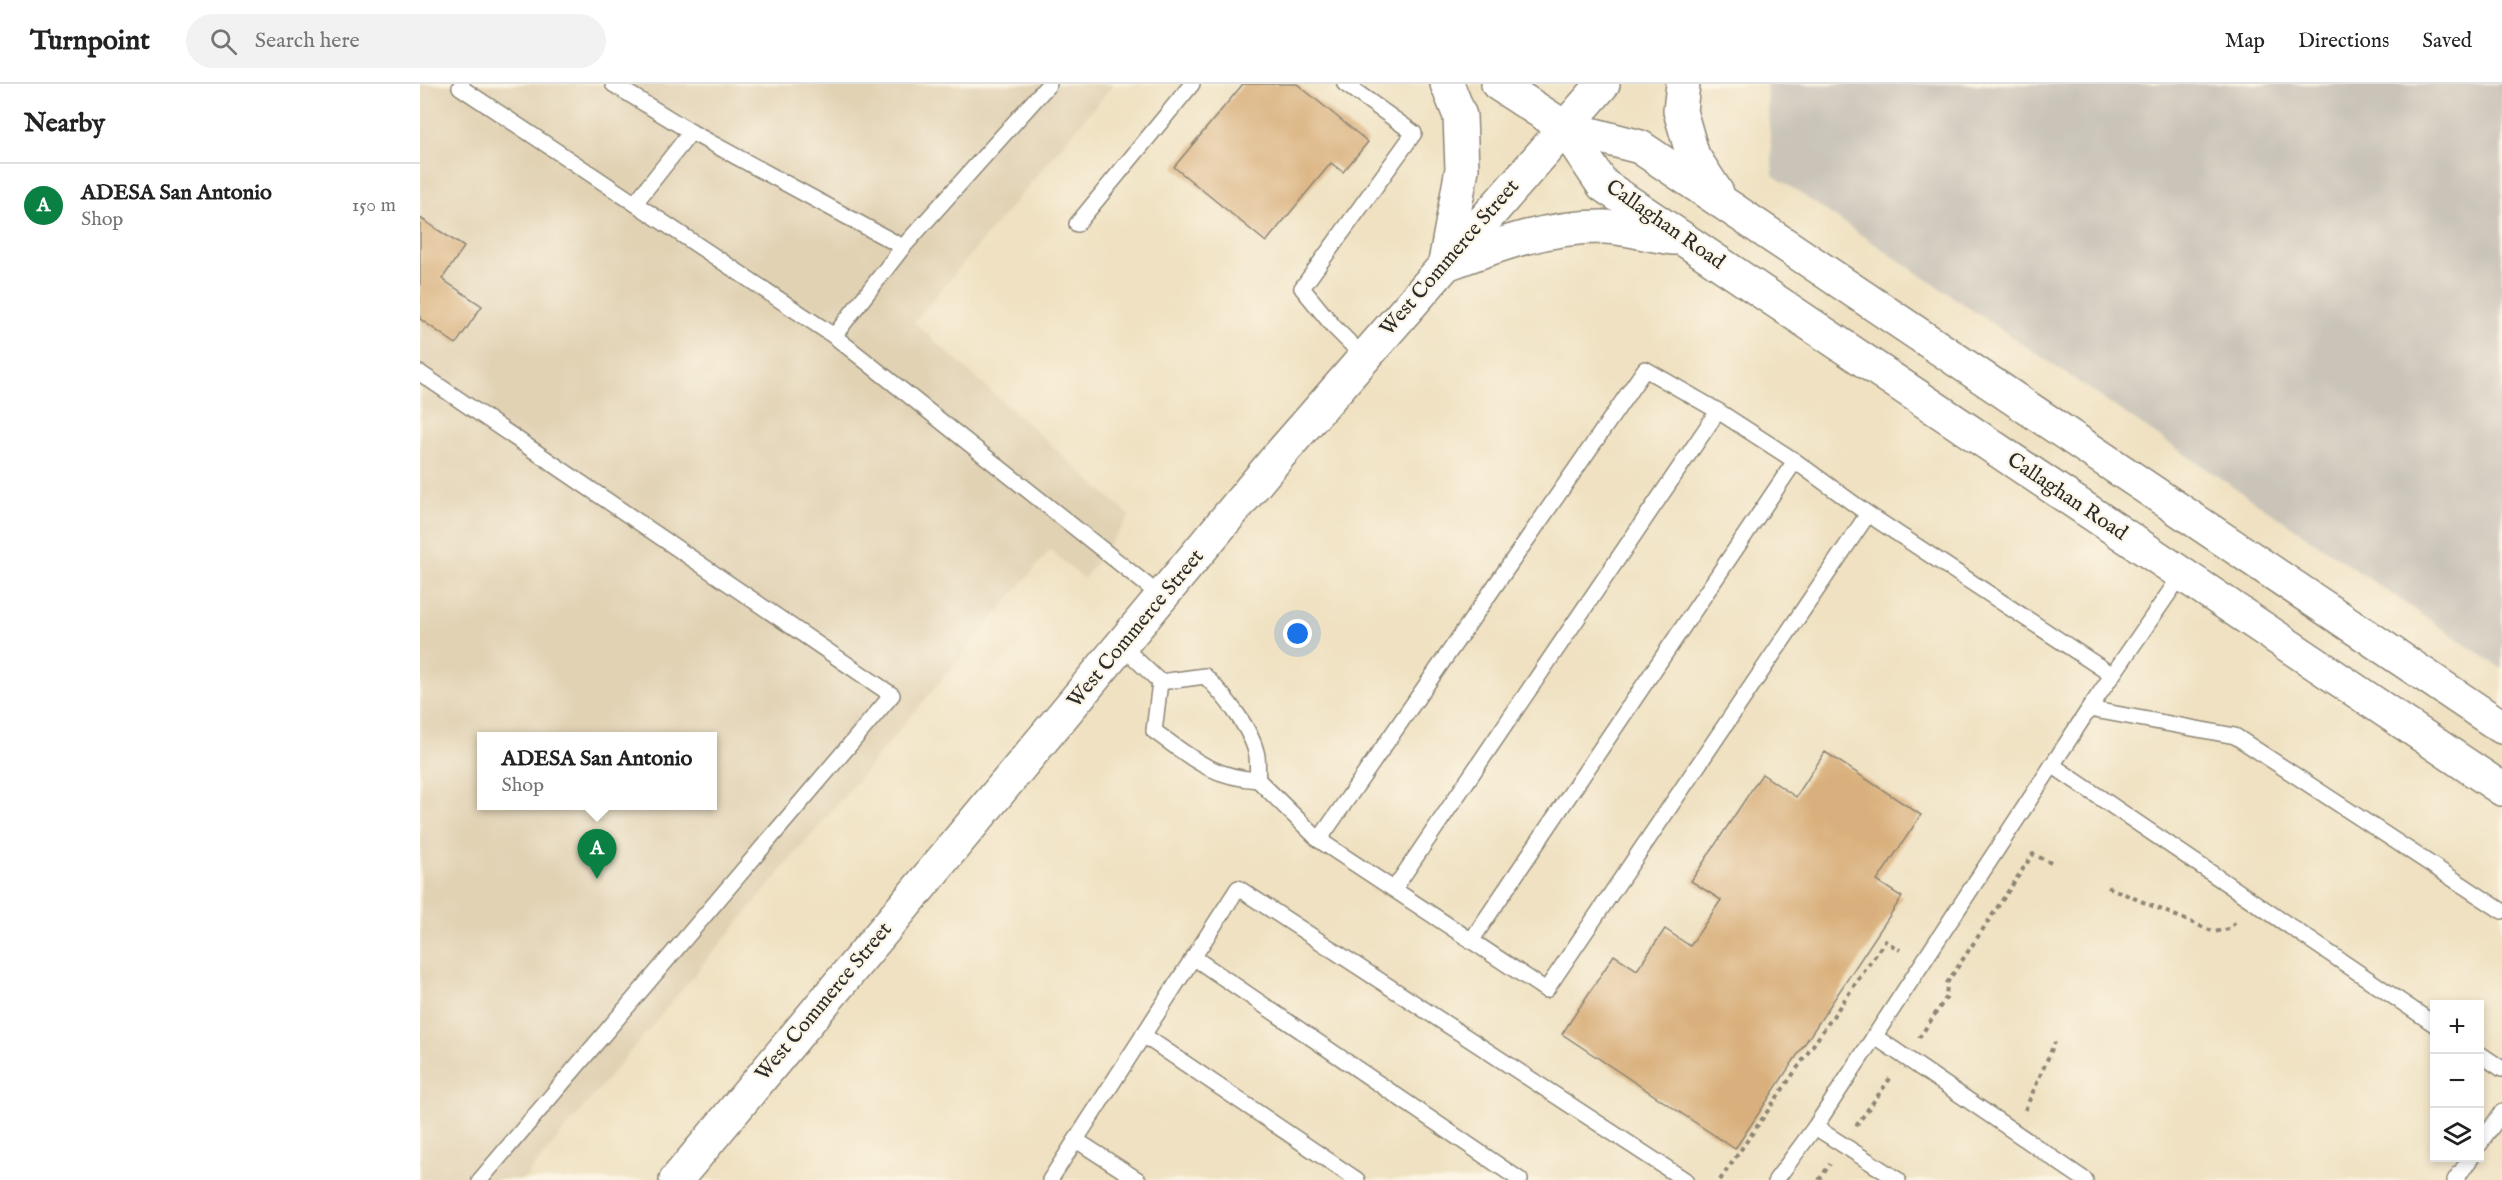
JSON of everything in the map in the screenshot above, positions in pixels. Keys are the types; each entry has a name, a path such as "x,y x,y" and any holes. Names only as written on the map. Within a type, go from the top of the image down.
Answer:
{"main road":[{"path":"1445,265 1462,169 1460,116 1447,84"},
{"path":"1498,84 1564,127 1640,147 2502,727"},
{"name":"West Commerce Street","path":"675,1180 1364,357 1603,84"},
{"path":"1683,84 1680,111 1693,156 1725,204"},
{"name":"Callaghan Road","path":"1564,127 1602,185 2502,789"},
{"path":"1445,265 1511,240 1565,228 1607,227 1685,241"}],"lane":[{"path":"462,84 460,87 834,336 1162,597"},
{"path":"613,84 691,132 903,247"},
{"path":"834,336 903,247 1049,84"},
{"path":"1077,224 1192,84"},
{"path":"1345,84 1414,133 1302,288 1334,327 1364,357"},
{"path":"635,203 691,132"},
{"path":"1319,840 1645,369 1718,411 1795,461 1868,514 2112,675"},
{"path":"420,374 892,695 480,1180"},
{"path":"1394,889 1718,411"},
{"path":"1470,941 1795,461"},
{"path":"1160,682 1154,731 1215,772 1234,778 1258,780 1319,840 1546,990 1868,514"},
{"path":"1776,1180 1815,1127 2052,765 2182,574"},
{"path":"1122,646 1160,682"},
{"path":"1160,682 1205,676 1236,714 1250,737 1257,755 1258,780"},
{"path":"2090,709 2235,736 2502,911"},
{"path":"2052,765 2430,1021"},
{"path":"1050,1180 1238,888 1685,1180"},
{"path":"1193,957 1520,1180"},
{"path":"1143,1035 1357,1180"},
{"path":"1874,1036 2085,1180"},
{"path":"2484,1057 2502,1069"},
{"path":"2484,1138 2502,1112"},
{"path":"1815,1127 1898,1180"},
{"path":"1076,1140 1138,1180"},
{"path":"2455,1180 2467,1162"}],"path":[{"path":"1819,1180 1946,998 1947,983 2033,854 2055,865"},
{"path":"2108,887 2214,932 2229,928 2251,900"},
{"path":"1720,1180 1885,941 1900,950"},
{"path":"2014,1132 2055,1042"}],"shaded area":[{"path":"420,84 1114,84 914,322 1130,516 1084,579 1050,550 523,1180 420,1180"},
{"path":"1766,84 2502,84 2502,669 1773,175"}],"building":[{"path":"1243,84 1297,84 1368,142 1343,172 1331,163 1266,242 1174,167"},
{"path":"420,218 464,247 442,279 482,306 456,344 420,319"},
{"path":"1825,752 1921,815 1877,881 1902,897 1735,1149 1562,1034 1614,955 1637,970 1665,929 1690,946 1721,900 1691,881 1762,774 1796,797"}],"place":[{"name":"ADESA San Antonio","path":"597,879"}]}
